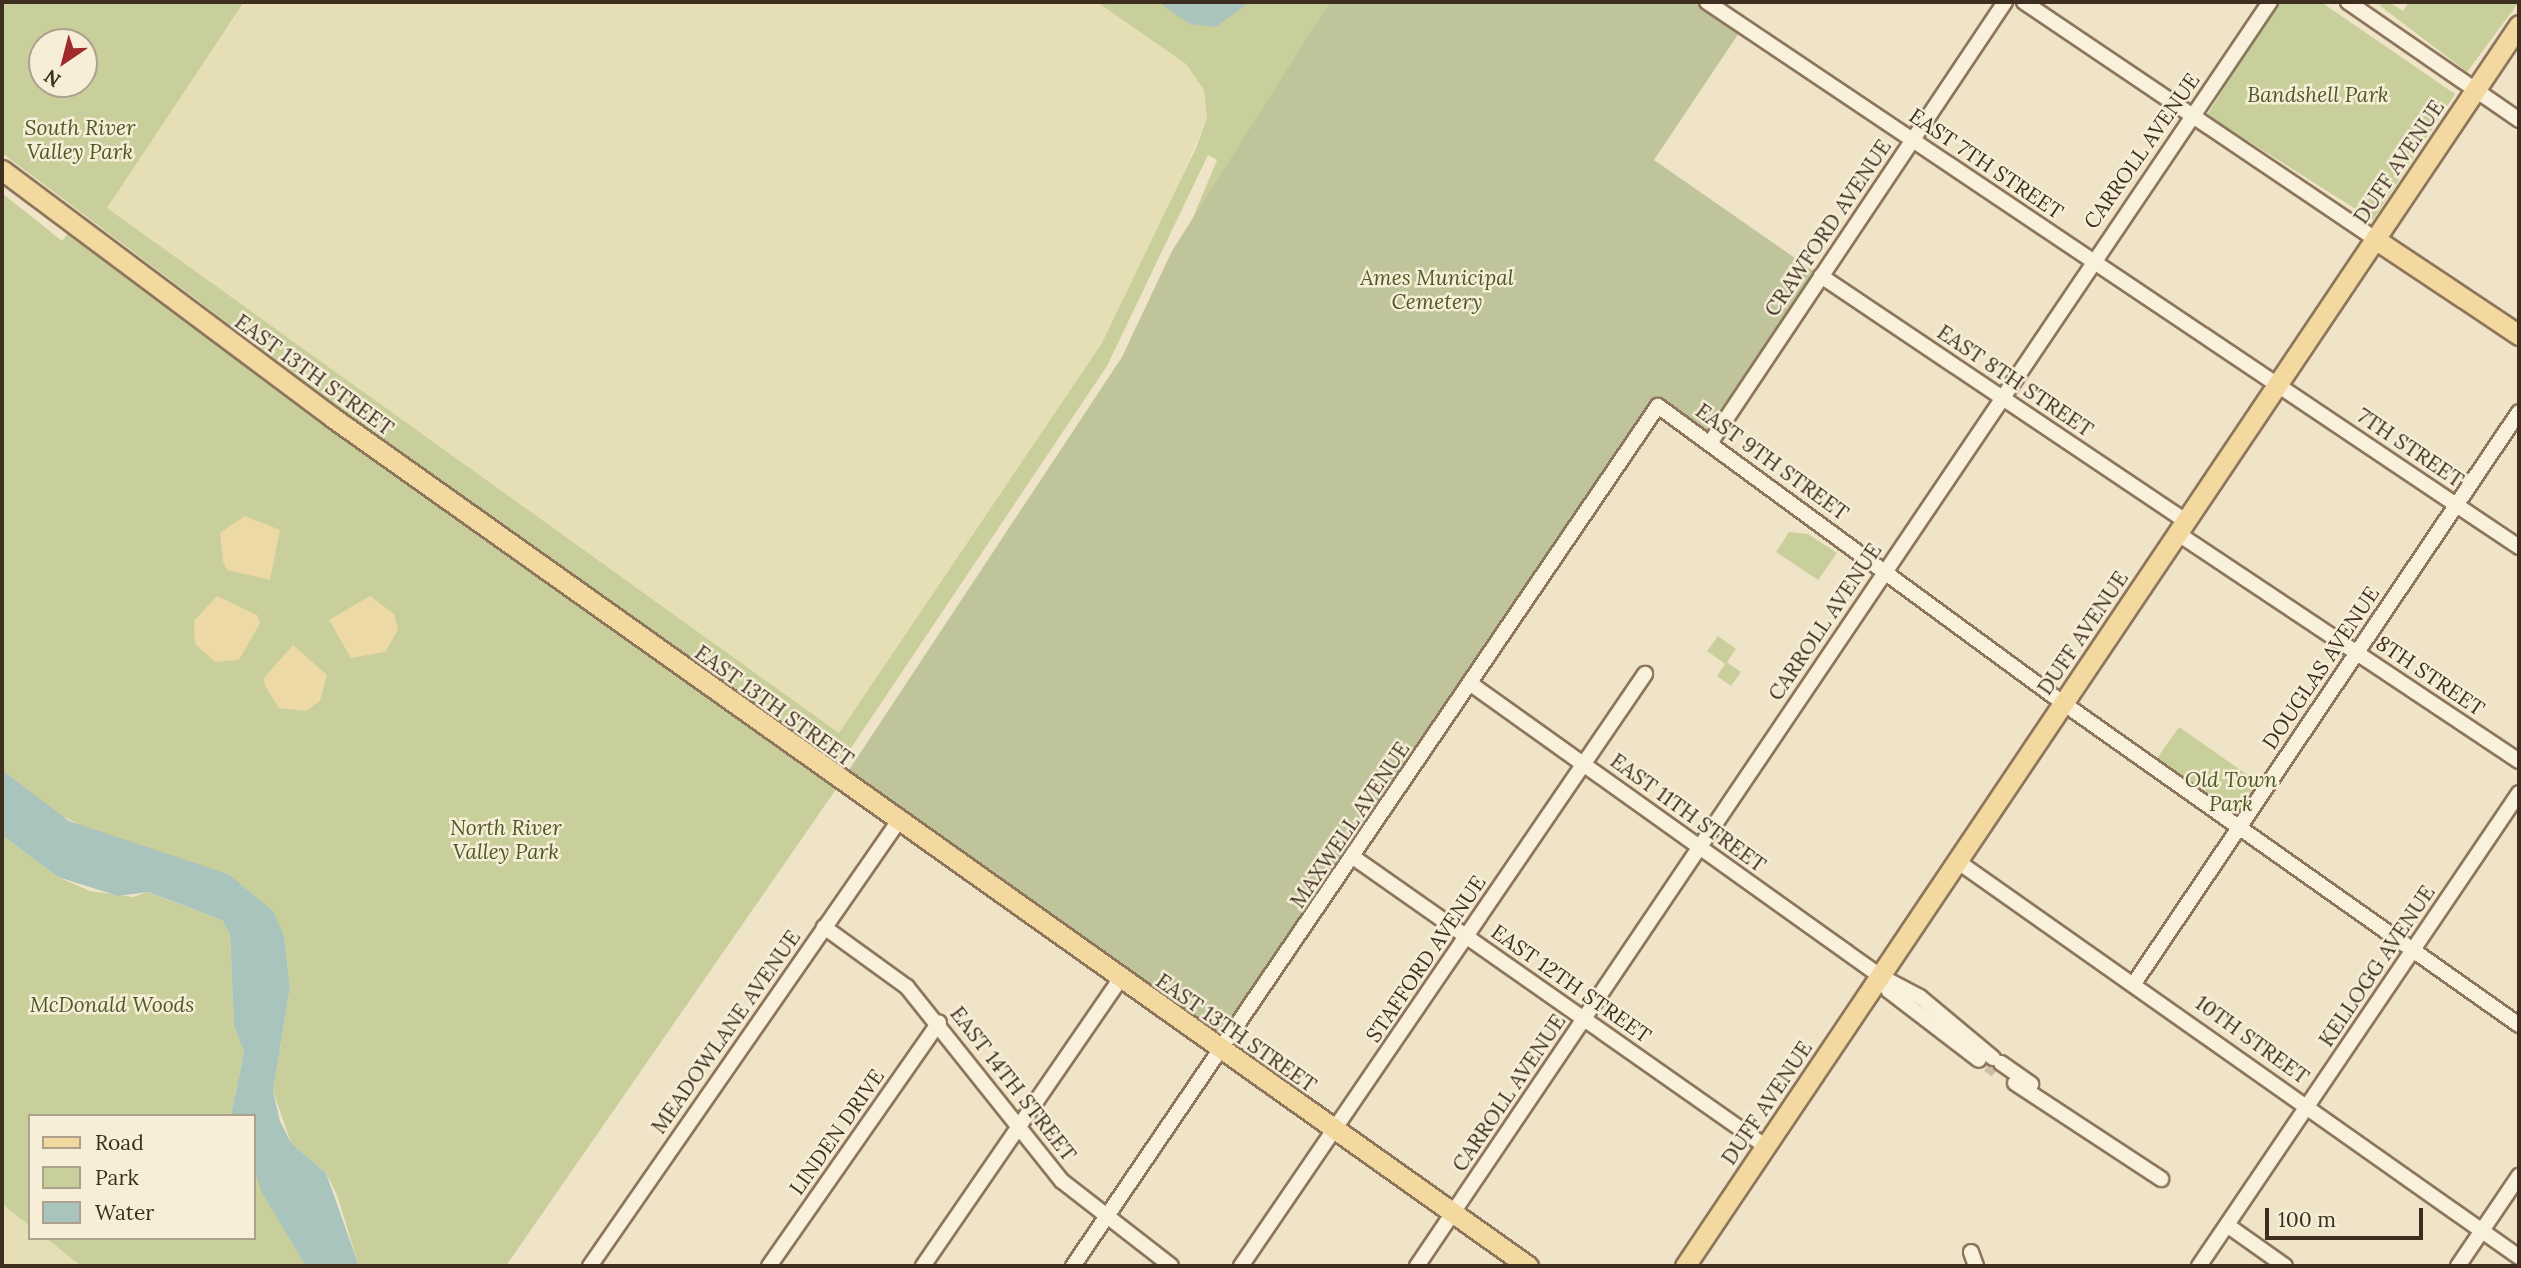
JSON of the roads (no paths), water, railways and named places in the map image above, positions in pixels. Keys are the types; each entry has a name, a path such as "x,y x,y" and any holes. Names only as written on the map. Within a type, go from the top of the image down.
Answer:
{"main road":[{"name":"DUFF AVENUE","path":"1685,1266 2519,24"},
{"name":"EAST 13TH STREET","path":"2,170 332,418 898,822 1528,1266"},
{"path":"2375,239 2519,335"}],"street":[{"name":"EAST 7TH STREET","path":"1707,2 2277,385"},
{"name":"CRAWFORD AVENUE","path":"1710,443 2005,2"},
{"path":"2024,2 2375,239"},
{"name":"CARROLL AVENUE","path":"1417,1266 2092,261 2270,2"},
{"path":"2348,2 2519,120"},
{"name":"EAST 8TH STREET","path":"1821,276 2001,396 2182,527"},
{"name":"7TH STREET","path":"2277,385 2519,547"},
{"name":"EAST 9TH STREET","path":"1658,406 2063,703 2519,1025"},
{"name":"MAXWELL AVENUE","path":"1073,1266 1223,1052 1658,406"},
{"name":"DOUGLAS AVENUE","path":"2135,982 2519,412"},
{"name":"8TH STREET","path":"2182,527 2357,653 2519,761"},
{"name":"STAFFORD AVENUE","path":"1241,1266 1336,1132 1645,674"},
{"name":"EAST 11TH STREET","path":"1471,684 1880,976 1889,991 1994,1064"},
{"name":"KELLOGG AVENUE","path":"2199,1266 2519,793"},
{"name":"MEADOWLANE AVENUE","path":"590,1266 898,822"},
{"name":"EAST 12TH STREET","path":"1353,857 1765,1146"},
{"name":"10TH STREET","path":"1957,862 2135,982 2519,1258"},
{"name":"EAST 14TH STREET","path":"824,927 907,987 939,1022 1017,1130 1104,1220 1171,1266"},
{"path":"923,1266 1120,979"},
{"name":"LINDEN DRIVE","path":"769,1266 939,1022"},
{"path":"1994,1064 2013,1082 2064,1112"},
{"path":"1994,1064 2161,1179"},
{"path":"2458,1266 2519,1177"},
{"path":"2227,1225 2285,1266"},
{"path":"1971,1252 1976,1266"}],"water":[{"path":"1158,2 1250,2 1216,27 1190,24"},
{"path":"2,770 69,821 228,874 273,911 284,936 290,987 273,1091 280,1121 291,1143 326,1173 359,1266 306,1266 262,1193 256,1175 256,1114 231,1114 244,1052 234,1026 230,934 222,920 148,892 118,896 58,877 2,835"}],"tunnel":[{"path":"1988,1065 1996,1071"}],"park label":[{"name":"Bandshell Park","path":"2318,95"},
{"name":"South River Valley Park","path":"80,140"},
{"name":"Ames Municipal Cemetery","path":"1437,290"},
{"name":"Old Town Park","path":"2231,792"},
{"name":"North River Valley Park","path":"506,840"},
{"name":"McDonald Woods","path":"112,1005"}]}
